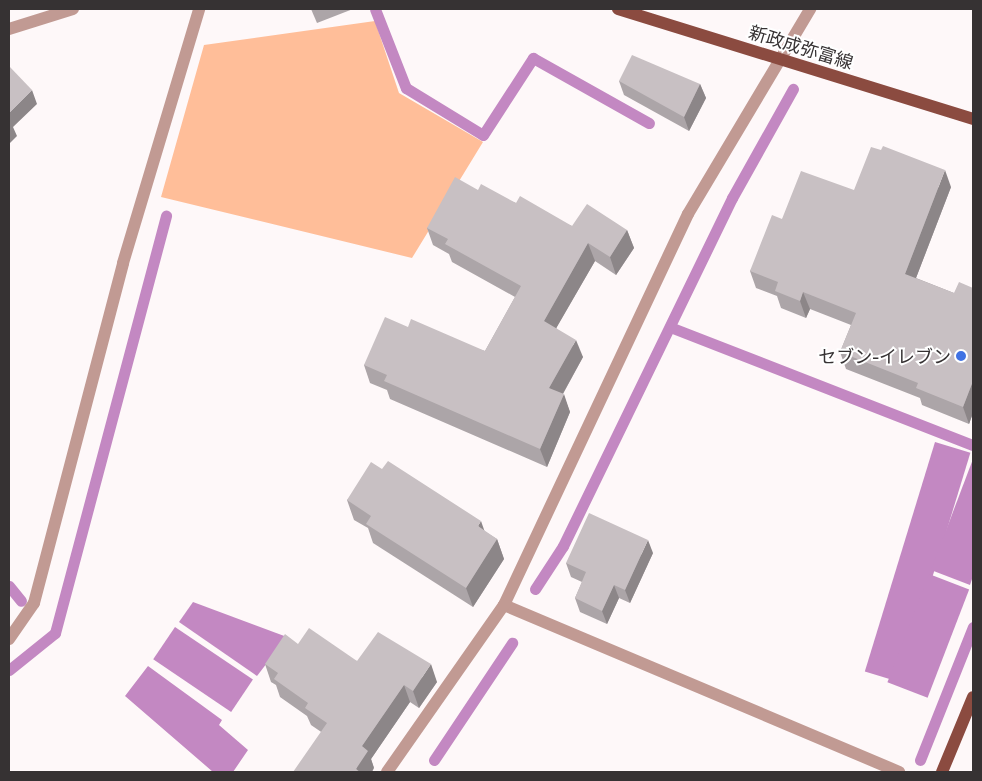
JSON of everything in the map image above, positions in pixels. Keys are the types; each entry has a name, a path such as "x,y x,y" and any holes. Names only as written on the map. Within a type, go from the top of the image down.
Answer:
{"main road":[{"name":"新政成弥富線","path":"618,9 783,59 973,120"},
{"path":"942,772 973,696"}],"street":[{"path":"9,29 73,9"},
{"path":"9,639 34,603 124,263 199,9"},
{"path":"387,772 504,605 688,214 783,59 810,9"},
{"path":"504,605 899,772"}],"shaded area":[{"path":"375,21 399,93 483,142 412,258 161,197 204,45"},
{"path":"935,442 970,453 900,682 865,672"},
{"path":"973,459 973,576 970,585 931,570"},
{"path":"929,574 969,589 928,698 887,682"},
{"path":"193,602 287,637 257,676 179,622"},
{"path":"175,627 253,680 231,712 153,659"},
{"path":"148,666 222,720 219,725 248,750 233,772 213,772 125,696"}],"building":[{"path":"632,55 700,84 684,117 619,81"},
{"path":"9,66 32,90 9,113"},
{"path":"883,146 945,170 905,274 954,293 959,282 973,288 973,381 963,407 916,388 918,383 840,352 856,313 803,292 800,301 775,291 778,282 750,271 772,215 782,219 801,171 854,190 871,147 881,150"},
{"path":"455,177 478,190 481,184 516,203 520,196 572,226 587,204 627,230 610,257 588,243 544,321 576,340 549,388 564,394 540,449 384,381 387,375 364,365 385,317 408,327 411,319 485,351 521,286 445,244 448,239 427,228"},
{"path":"388,461 481,521 478,526 497,539 466,588 366,524 371,516 347,500 371,462 382,469"},
{"path":"589,513 648,540 625,590 614,585 602,611 575,598 586,572 566,563"},
{"path":"309,628 357,661 378,632 431,664 413,691 404,685 362,746 368,751 356,769 360,772 293,772 327,723 305,708 308,703 274,679 278,673 265,664 285,634 298,644"}],"waterway":[{"path":"375,9 406,88 483,135 533,58 649,123"},
{"path":"535,589 563,546 732,198 793,89"},
{"path":"9,670 55,633 166,216"},
{"path":"670,327 973,445"},
{"path":"9,586 21,601"},
{"path":"920,760 973,627"},
{"path":"434,760 512,643"}],"place":[{"name":"セブン-イレブン","path":"961,356"}]}
